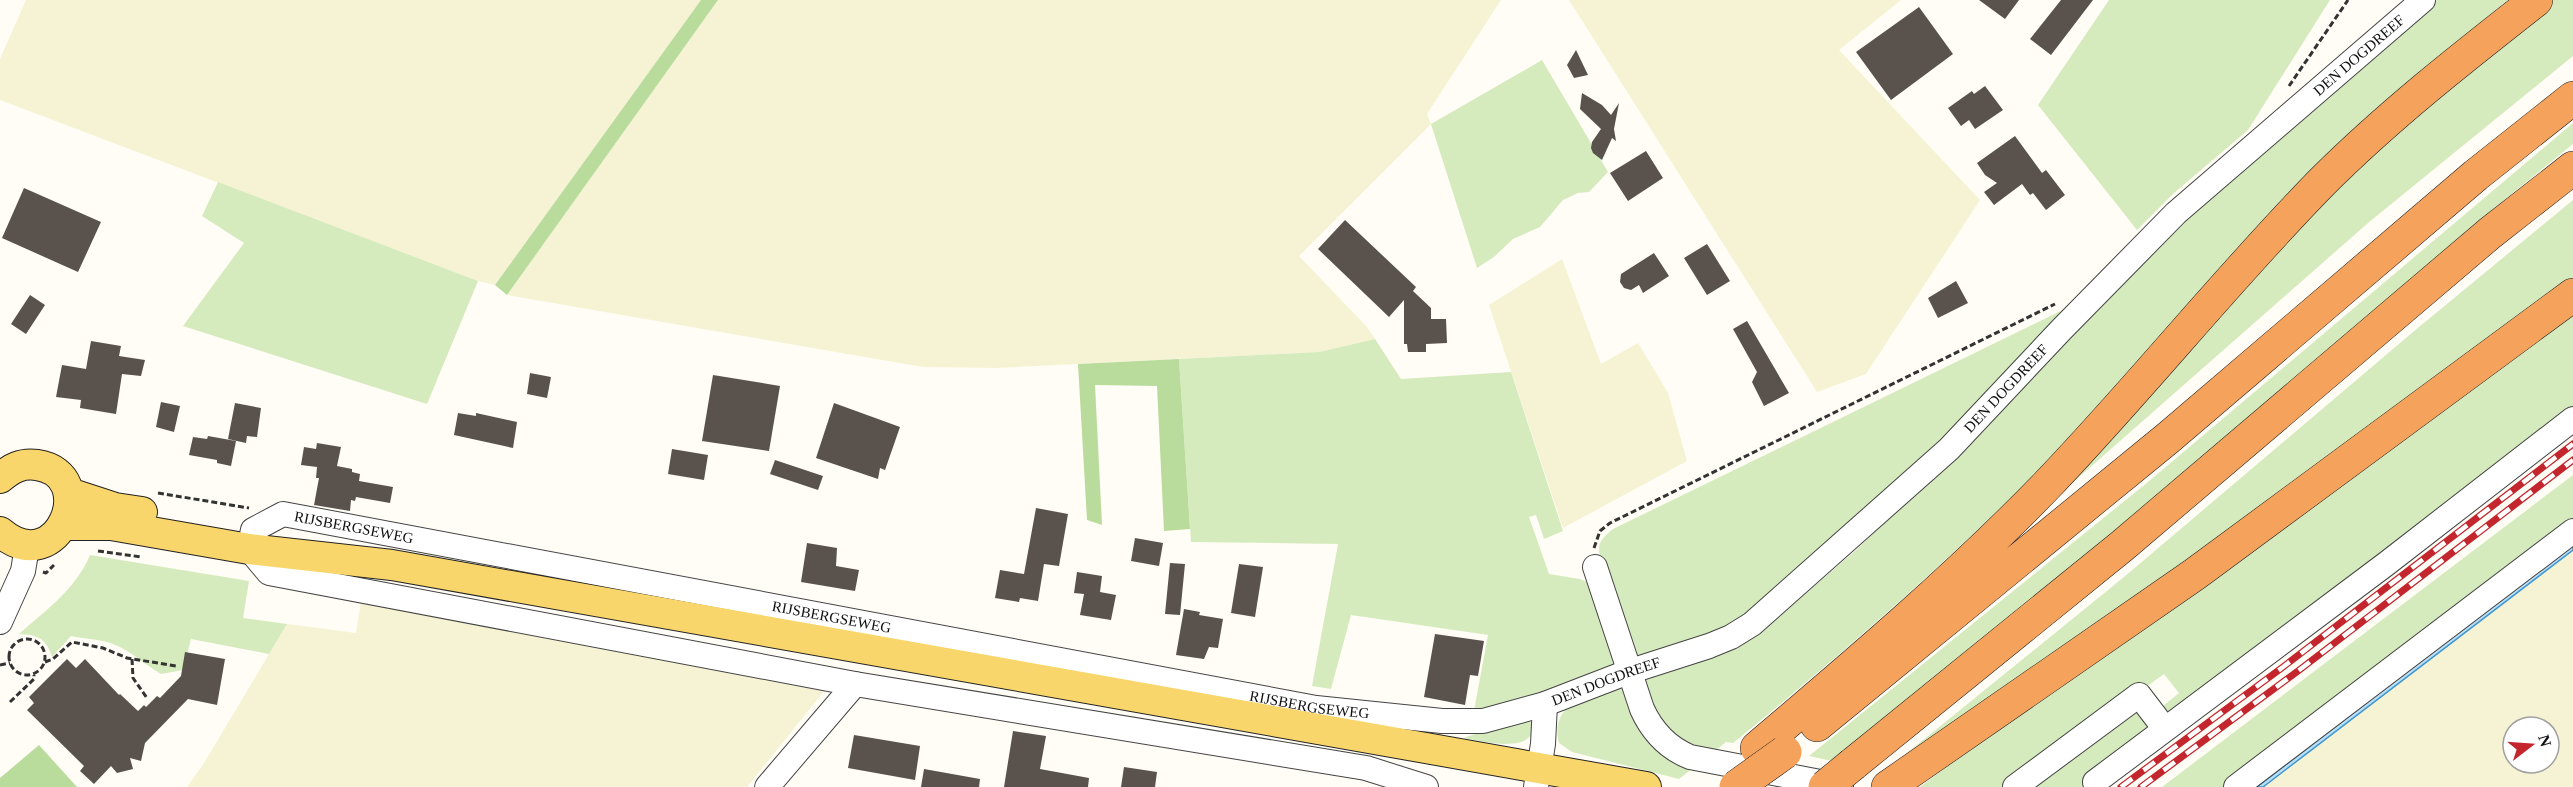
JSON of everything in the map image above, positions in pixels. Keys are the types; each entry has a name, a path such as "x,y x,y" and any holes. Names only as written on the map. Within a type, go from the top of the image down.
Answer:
{"highway":[{"path":"1736,787 1771,750 2016,517 2152,371 2284,222 2363,143 2536,0"},
{"path":"1728,787 1771,750 2168,438 2476,175 2573,98"},
{"path":"1825,787 1849,776 2490,233 2573,168"},
{"path":"1898,781 2195,574 2573,295"}],"main road":[{"path":"0,478 18,465 50,467 62,478 69,493 69,509 64,525 54,536 40,544 27,547 8,539 0,532"},
{"name":"RIJSBERGSEWEG","path":"69,493 115,508 251,540 1538,777 1646,787"},
{"name":"RIJSBERGSEWEG","path":"64,525 111,525 251,540"}],"street":[{"name":"DEN DOGDREEF","path":"1545,704 1628,672 1709,646 1731,637 1752,624 1949,449 2068,322 2176,213 2423,0"},
{"path":"2095,782 2386,564 2573,419"},
{"path":"283,514 251,540 269,573 855,684 1366,768 1426,787"},
{"name":"RIJSBERGSEWEG","path":"283,514 1316,708 1442,721 1483,721 1545,704"},
{"path":"2235,787 2573,531"},
{"path":"0,622 22,571 27,547"},
{"path":"1595,567 1628,672 1647,721 1665,741 1680,753 1690,757 1849,776"},
{"path":"767,787 855,684"},
{"path":"2015,787 2139,695 2153,698 2165,729"},
{"path":"1538,777 1545,726 1545,704"}],"path":[{"path":"2286,90 2348,0"},
{"path":"1595,567 1594,541 1600,531 1610,523 1723,465 2060,302"},
{"name":"RIJSBERGSEWEG","path":"153,492 283,514"},
{"path":"24,639 37,641 41,645 45,650 45,662 39,672 22,675 10,663 9,657 13,645 24,639"},
{"path":"45,662 53,659 72,642 103,648 132,659 176,666"},
{"path":"132,659 133,678 147,698"},
{"path":"0,665 10,663"},
{"path":"10,702 34,679 34,674"}],"shaded area":[{"path":"26,0 701,0 495,285 478,281 0,100 0,59"},
{"path":"718,0 1501,0 1427,114 1431,124 1299,256 1367,327 1375,339 1319,352 996,368 923,367 507,295"},
{"path":"1569,0 1901,0 1839,50 1980,200 1866,374 1817,392"},
{"path":"1562,259 1601,364 1638,343 1668,393 1687,461 1563,528 1489,305"},
{"path":"2573,536 2573,787 2240,787"},
{"path":"361,601 829,685 747,787 187,787 204,763 287,624 356,633"}],"green space":[{"path":"701,0 718,0 507,295 495,285"},
{"path":"2109,0 2330,0 2248,130 2174,193 2137,230 2038,105"},
{"path":"2437,0 2508,0 2405,84 2331,150 2248,237 2074,435 1992,516 1865,632 1733,743 1726,742 1709,756 1663,729 1644,684 1646,680 1742,642 1767,627 1855,551 1923,486 2189,216"},
{"path":"2547,0 2573,0 2573,56 2368,223 1995,551 2300,216"},
{"path":"1542,60 1608,172 1589,192 1578,193 1563,200 1540,227 1513,239 1494,257 1477,268 1431,124"},
{"path":"2573,123 2573,144 2471,227 2158,495 1832,761 1809,756 2148,482"},
{"path":"218,182 478,281 427,404 183,326 244,243 202,216"},
{"path":"2573,200 2573,279 2361,439 1896,762 2124,577"},
{"path":"2077,303 1977,408 1742,622 1637,658 1612,599 1599,552 1600,543 1613,529"},
{"path":"2573,308 2573,413 2169,723 2158,710 2179,693 2164,674 2009,787 1920,787 2004,723"},
{"path":"1375,339 1401,379 1511,372 1563,531 1544,539 1536,515 1529,517 1549,574 1580,579 1591,584 1618,667 1473,716 1488,635 1351,615 1331,689 1312,686 1338,544 1191,542 1179,359 1319,352"},
{"path":"1179,359 1190,529 1164,531 1157,386 1095,385 1102,525 1087,520 1078,364"},
{"path":"2573,475 2573,527 2228,787 2162,787"},
{"path":"90,555 249,581 243,618 287,624 269,654 191,639 183,670 161,674 119,647 97,640 71,636 52,657 47,646 40,639 31,635 19,634 69,589"},
{"path":"1626,686 1697,765 1679,779 1572,752 1559,743 1557,732 1559,721 1567,708 1572,704"},
{"path":"2135,704 2154,725 2100,787 2020,787"},
{"path":"1521,719 1531,722 1533,729 1529,737 1521,742 1499,744 1463,738"},
{"path":"39,745 77,787 0,787 0,778"}],"water":[{"path":"2573,544 2573,550 2263,787 2257,787"}],"building":[{"path":"1979,0 2019,0 2005,19"},
{"path":"2061,0 2093,0 2051,55 2030,39"},
{"path":"1919,7 1953,54 1891,100 1856,52"},
{"path":"1576,50 1588,75 1574,78 1567,65"},
{"path":"1985,86 2003,110 1975,129 1969,120 1961,126 1948,108 1972,91 1974,94"},
{"path":"1582,93 1602,105 1611,115 1619,103 1614,129 1616,141 1612,138 1602,160 1593,153 1591,148 1592,142 1601,129 1580,109"},
{"path":"2015,136 2042,173 2046,170 2065,195 2046,210 2033,193 2030,195 2022,184 1994,205 1984,192 1997,183 1985,175 1977,163"},
{"path":"1646,151 1663,178 1628,201 1610,173"},
{"path":"24,188 101,222 78,272 2,238"},
{"path":"1345,220 1416,287 1413,291 1431,308 1431,319 1446,319 1447,343 1426,344 1426,352 1408,352 1407,344 1404,344 1404,300 1389,317 1318,249"},
{"path":"1707,244 1730,281 1707,295 1684,258"},
{"path":"1654,253 1669,276 1643,293 1639,285 1631,290 1624,288 1620,282 1621,274"},
{"path":"1956,281 1968,303 1938,318 1928,298"},
{"path":"30,295 45,305 26,334 11,324"},
{"path":"1747,321 1789,393 1764,406 1752,382 1757,372 1733,329"},
{"path":"91,341 121,346 119,356 145,360 141,376 122,374 116,414 80,408 81,400 56,397 62,365 86,369"},
{"path":"530,373 551,377 547,398 527,394"},
{"path":"713,375 780,386 769,451 702,441"},
{"path":"161,402 180,406 174,432 156,427"},
{"path":"235,403 261,408 257,437 247,436 246,443 228,439"},
{"path":"834,403 900,427 885,470 880,468 878,479 816,458"},
{"path":"458,413 476,416 476,413 517,422 513,448 454,435"},
{"path":"208,436 236,441 231,466 217,463 217,460 189,455 193,437 207,439"},
{"path":"317,443 341,447 337,466 352,469 352,472 360,474 359,481 393,487 390,503 356,497 355,501 351,500 350,511 314,505 319,478 316,478 317,467 301,465 304,447 316,449"},
{"path":"672,449 708,455 704,480 668,474"},
{"path":"775,460 823,476 818,490 770,474"},
{"path":"1036,508 1068,514 1059,566 1044,564 1038,601 1020,598 1019,602 995,598 1000,570 1024,574"},
{"path":"1135,538 1163,543 1159,566 1131,561"},
{"path":"807,543 837,548 836,566 859,570 855,591 801,582"},
{"path":"1170,563 1185,564 1180,615 1165,614"},
{"path":"1239,564 1263,567 1255,617 1231,613"},
{"path":"1077,572 1102,576 1100,592 1116,595 1111,620 1080,615 1084,594 1074,593"},
{"path":"1184,609 1200,612 1199,615 1223,619 1218,648 1209,647 1204,659 1176,655"},
{"path":"1435,634 1484,641 1478,676 1470,675 1465,705 1424,697"},
{"path":"185,652 225,659 217,705 188,699 145,743 141,761 130,758 133,769 117,773 111,766 94,784 80,771 84,766 27,710 34,703 29,697 67,659 76,668 85,659 119,695 138,711 144,705 146,707 157,696 160,698 181,676"},
{"path":"1013,731 1046,736 1040,769 1089,778 1088,787 1004,787"},
{"path":"854,735 920,746 915,780 848,768"},
{"path":"1124,767 1157,772 1155,787 1121,787"},
{"path":"924,769 980,779 979,787 921,787"}],"railway":[{"path":"2121,787 2283,667 2573,444"},
{"path":"2141,787 2298,671 2573,460"}]}
